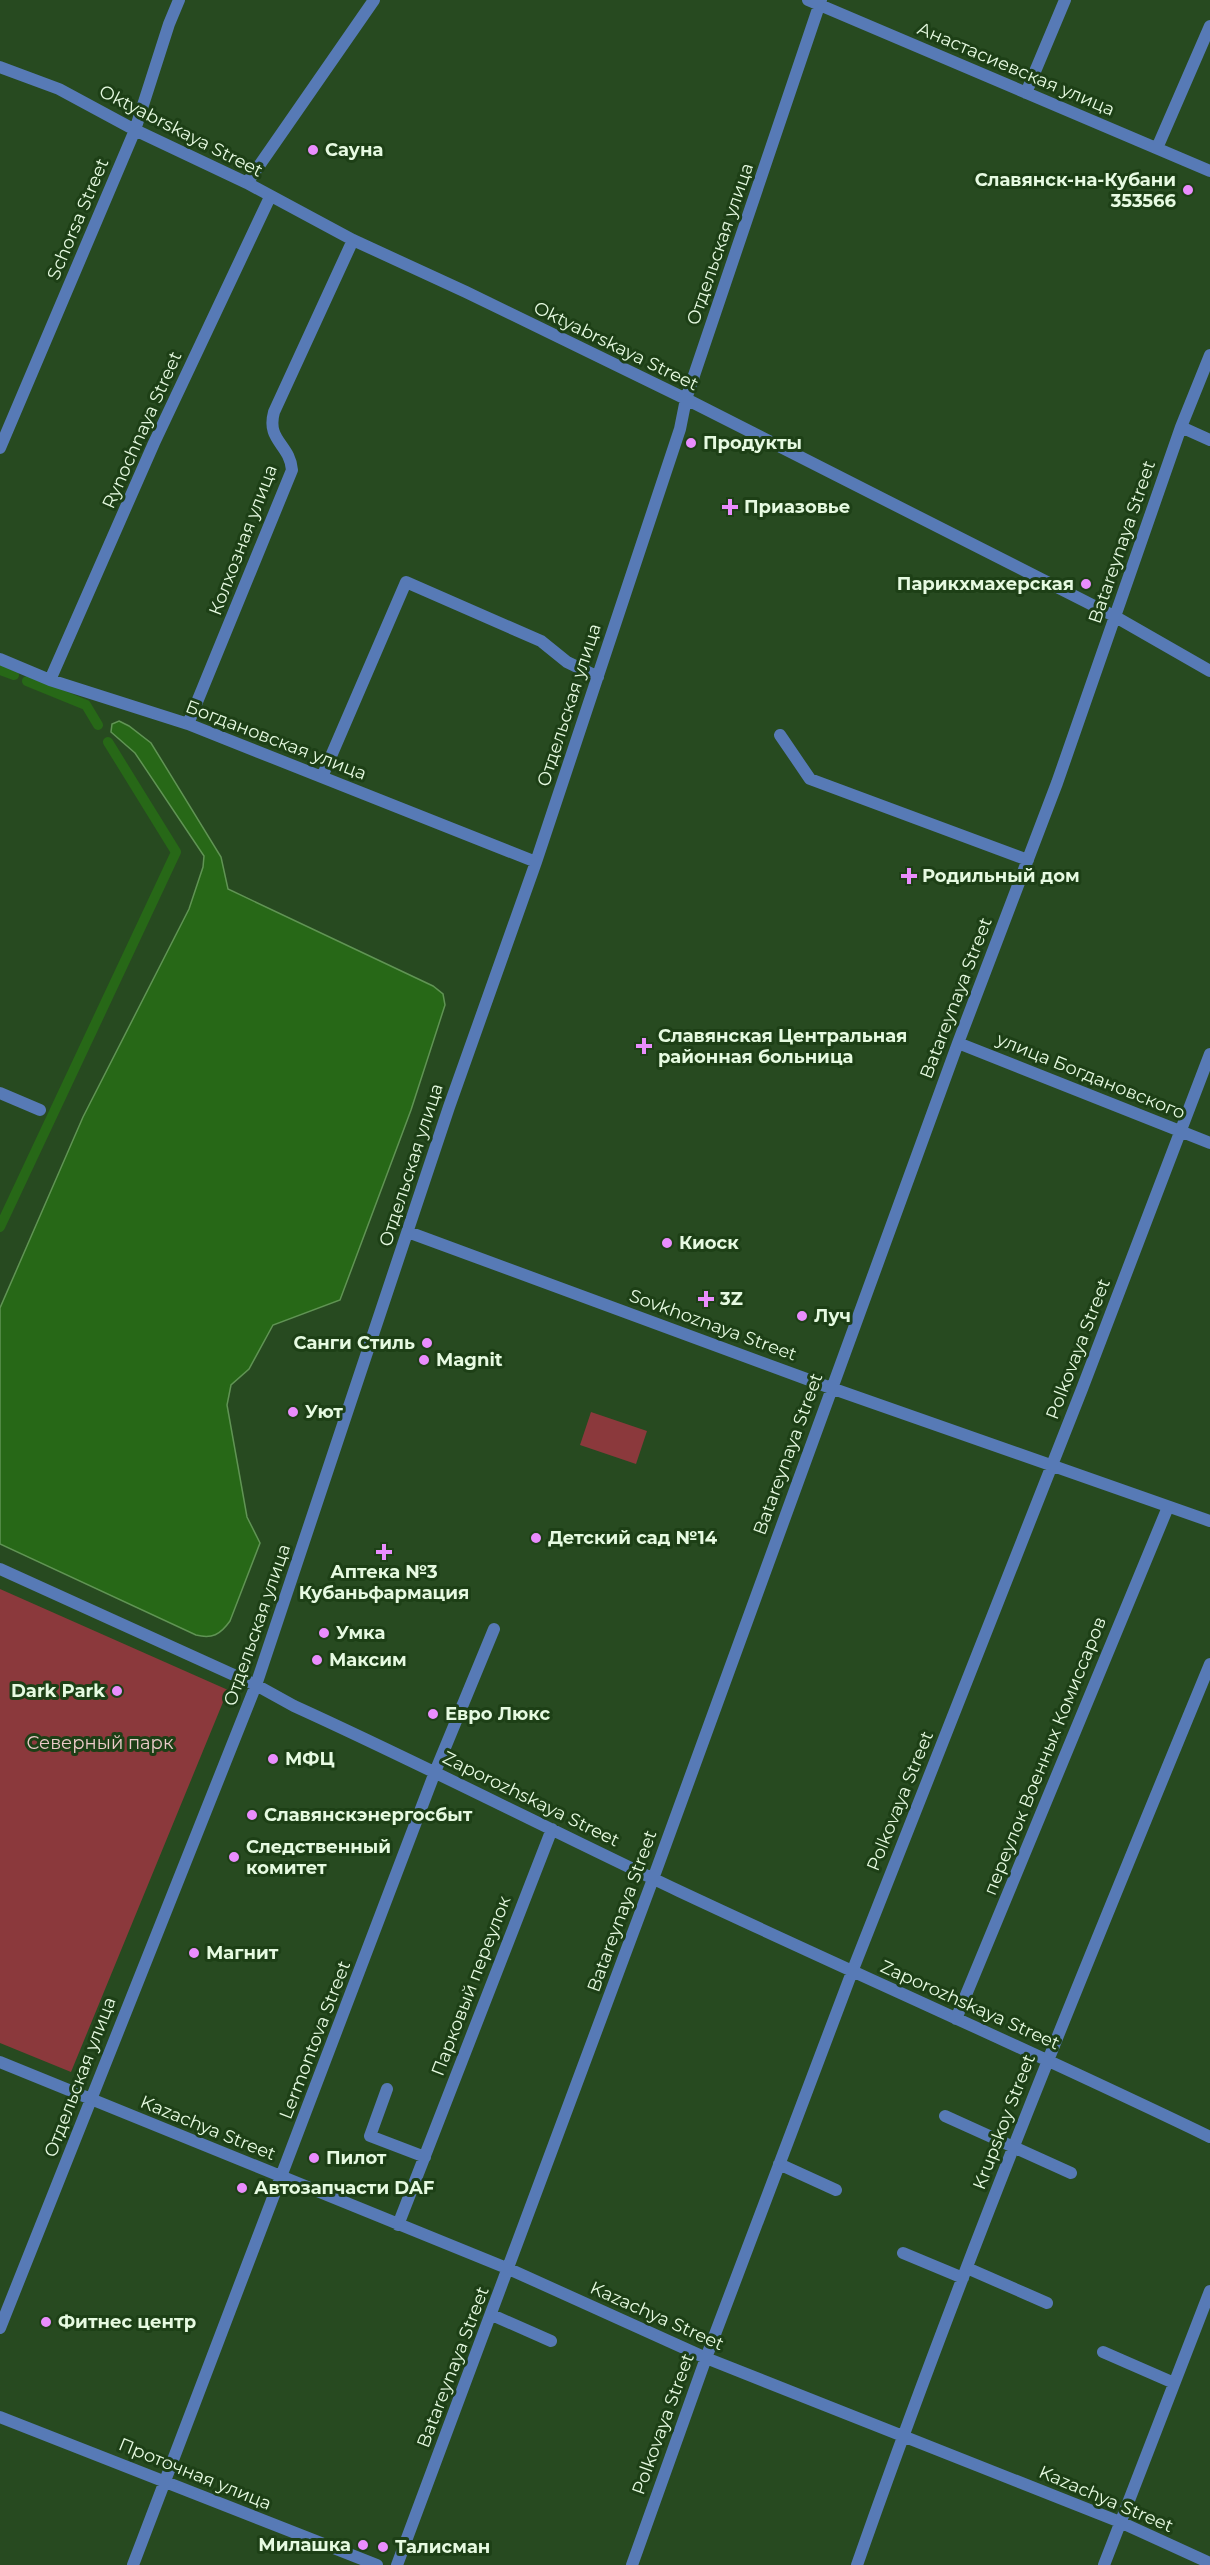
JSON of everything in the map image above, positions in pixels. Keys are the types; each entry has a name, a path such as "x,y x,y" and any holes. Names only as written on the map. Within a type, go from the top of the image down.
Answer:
{"street":[{"name":"Schorsa Street","path":"0,448 135,130 179,0"},
{"path":"247,183 374,0"},
{"path":"1026,93 1065,0"},
{"name":"Анастасиевская улица","path":"816,1 1210,171"},
{"name":"Отдельская улица","path":"0,2328 256,1685 449,1107 536,862 598,677 680,429 686,399 738,251 816,1"},
{"path":"1157,148 1210,26"},
{"name":"Oktyabrskaya Street","path":"0,67 59,89 135,130 247,183 353,240 686,399 1114,616 1210,671"},
{"name":"Rynochnaya Street","path":"50,680 154,443 270,196"},
{"name":"Колхозная улица","path":"188,724 292,470 291,458 274,436 271,424 274,412 353,240"},
{"name":"Batareynaya Street","path":"397,2565 654,1879 958,1042 1057,783 1181,427 1210,355"},
{"path":"1181,427 1210,440"},
{"path":"322,777 406,582 542,641 567,662 598,677"},
{"name":"Богдановская улица","path":"0,659 50,680 188,724 536,862"},
{"path":"780,735 810,779 1028,860"},
{"name":"улица Богдановского","path":"958,1042 1210,1143"},
{"name":"Polkovaya Street","path":"632,2565 706,2358 852,1972 1210,1054"},
{"path":"0,1093 40,1110"},
{"name":"Sovkhoznaya Street","path":"408,1232 831,1388 1210,1521"},
{"name":"переулок Военных Комиссаров","path":"956,2019 1168,1506"},
{"name":"Zaporozhskaya Street","path":"0,1569 256,1685 294,1706 654,1879 852,1972 1047,2058 1210,2136"},
{"name":"Lermontova Street","path":"133,2565 435,1772 494,1629"},
{"name":"Krupskoy Street","path":"857,2565 902,2436 1047,2058 1210,1664"},
{"name":"Парковый переулок","path":"398,2225 552,1829"},
{"name":"Kazachya Street","path":"0,2062 509,2269 706,2358 1120,2522 1210,2563"},
{"path":"387,2089 370,2136 425,2157"},
{"path":"945,2116 1071,2173"},
{"path":"779,2164 836,2190"},
{"path":"903,2253 1047,2303"},
{"path":"1104,2565 1210,2291"},
{"path":"492,2315 551,2341"},
{"path":"1103,2352 1174,2383"},
{"name":"Проточная улица","path":"0,2417 377,2565"}],"green space":[{"path":"591,1412 647,1431 636,1464 580,1445"},
{"name":"Северный парк","path":"0,1589 228,1690 71,2072 0,2043"}],"shaded area":[{"path":"119,721 151,743 221,857 228,889 433,986 443,994 445,1005 411,1110 340,1300 273,1325 249,1369 231,1385 227,1405 247,1517 260,1543 230,1621 223,1630 211,1636 196,1635 0,1544 0,1308 83,1117 189,909 203,867 204,856 135,753 111,732 112,724"}],"waterway":[{"path":"0,670 14,675"},
{"path":"27,681 86,705 98,725"},
{"path":"0,1227 176,852 108,742"}],"place":[{"name":"Сауна","path":"313,150"},
{"name":"Славянск-на-Кубани 353566","path":"1188,190"},
{"name":"Продукты","path":"691,443"},
{"name":"Приазовье","path":"730,507"},
{"name":"Парикхмахерская","path":"1086,584"},
{"name":"Родильный дом","path":"909,876"},
{"name":"Славянская Центральная районная больница","path":"644,1046"},
{"name":"Киоск","path":"667,1243"},
{"name":"3Z","path":"706,1299"},
{"name":"Луч","path":"802,1316"},
{"name":"Санги Стиль","path":"427,1343"},
{"name":"Magnit","path":"424,1360"},
{"name":"Уют","path":"293,1412"},
{"name":"Детский сад №14","path":"536,1538"},
{"name":"Аптека №3 Кубаньфармация","path":"384,1552"},
{"name":"Умка","path":"324,1633"},
{"name":"Максим","path":"317,1660"},
{"name":"Dark Park","path":"117,1691"},
{"name":"Евро Люкс","path":"433,1714"},
{"name":"МФЦ","path":"273,1759"},
{"name":"Славянскэнергосбыт","path":"252,1815"},
{"name":"Следственный комитет","path":"234,1857"},
{"name":"Магнит","path":"194,1953"},
{"name":"Пилот","path":"314,2158"},
{"name":"Автозапчасти DAF","path":"242,2188"},
{"name":"Фитнес центр","path":"46,2322"},
{"name":"Милашка","path":"363,2545"},
{"name":"Талисман","path":"383,2547"}]}
